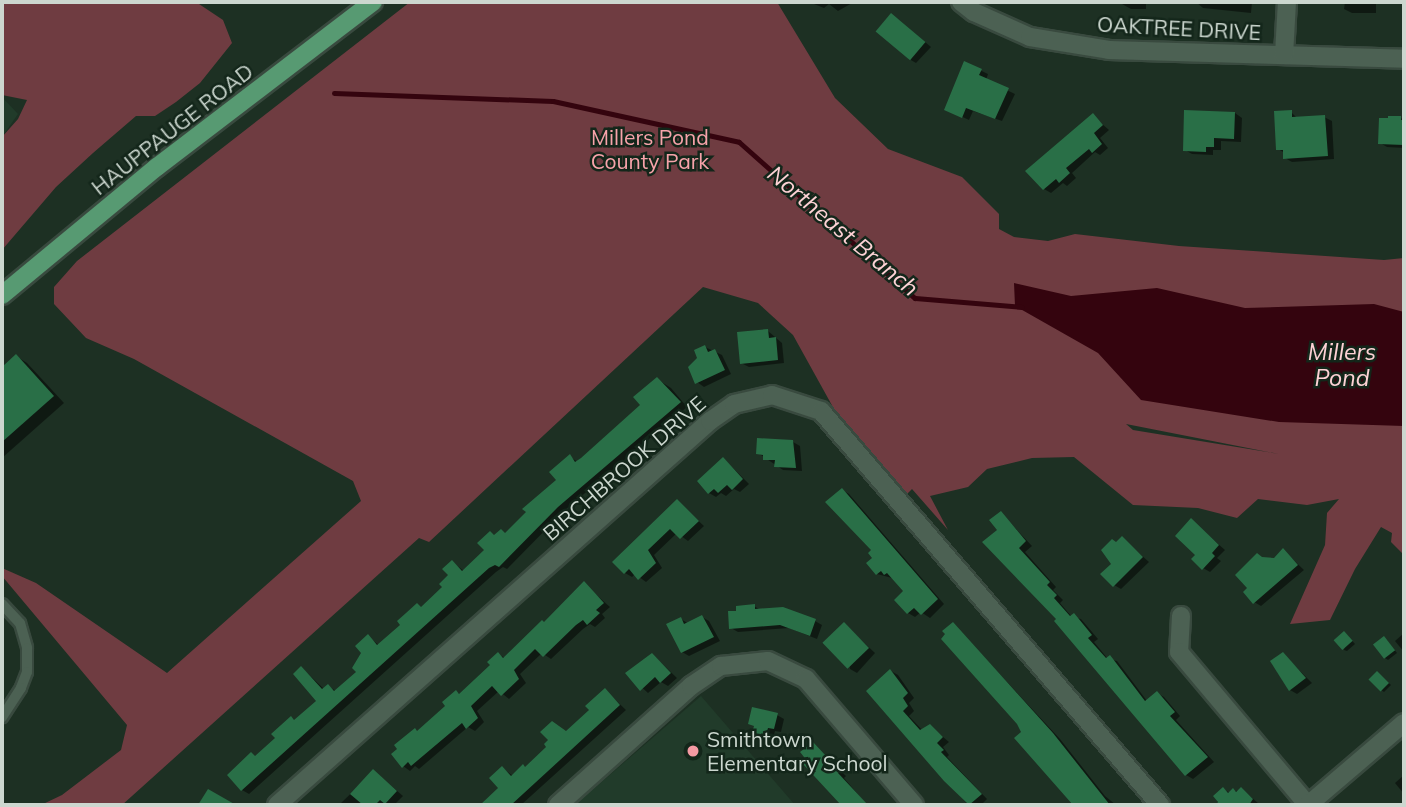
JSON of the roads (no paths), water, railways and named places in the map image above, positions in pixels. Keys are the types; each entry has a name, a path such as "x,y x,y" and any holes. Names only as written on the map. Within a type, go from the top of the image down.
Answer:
{"main road":[{"name":"HAUPPAUGE ROAD","path":"2,295 157,167 373,2"}],"street":[{"name":"OAKTREE DRIVE","path":"961,2 974,12 1030,37 1109,50 1404,59"},
{"path":"1284,55 1287,2"},
{"name":"BIRCHBROOK DRIVE","path":"277,805 710,421 734,404 772,395 821,411 1160,805"},
{"path":"1181,616 1180,652 1308,805 1404,723"},
{"path":"558,805 691,686 721,666 768,661 806,679 914,805"}],"lane":[{"path":"2,604 20,623 27,648 27,672 21,688 2,716"}],"water":[{"name":"Millers Pond","path":"1014,283 1071,296 1157,288 1245,308 1374,304 1404,312 1404,426 1279,422 1141,400 1098,353 1015,306"}],"waterway":[{"name":"Northeast Branch","path":"334,93 553,101 739,142 915,298 1022,307"}],"place":[{"name":"Smithtown Elementary School","path":"693,751"}],"park label":[{"name":"Millers Pond County Park","path":"650,149"}]}
